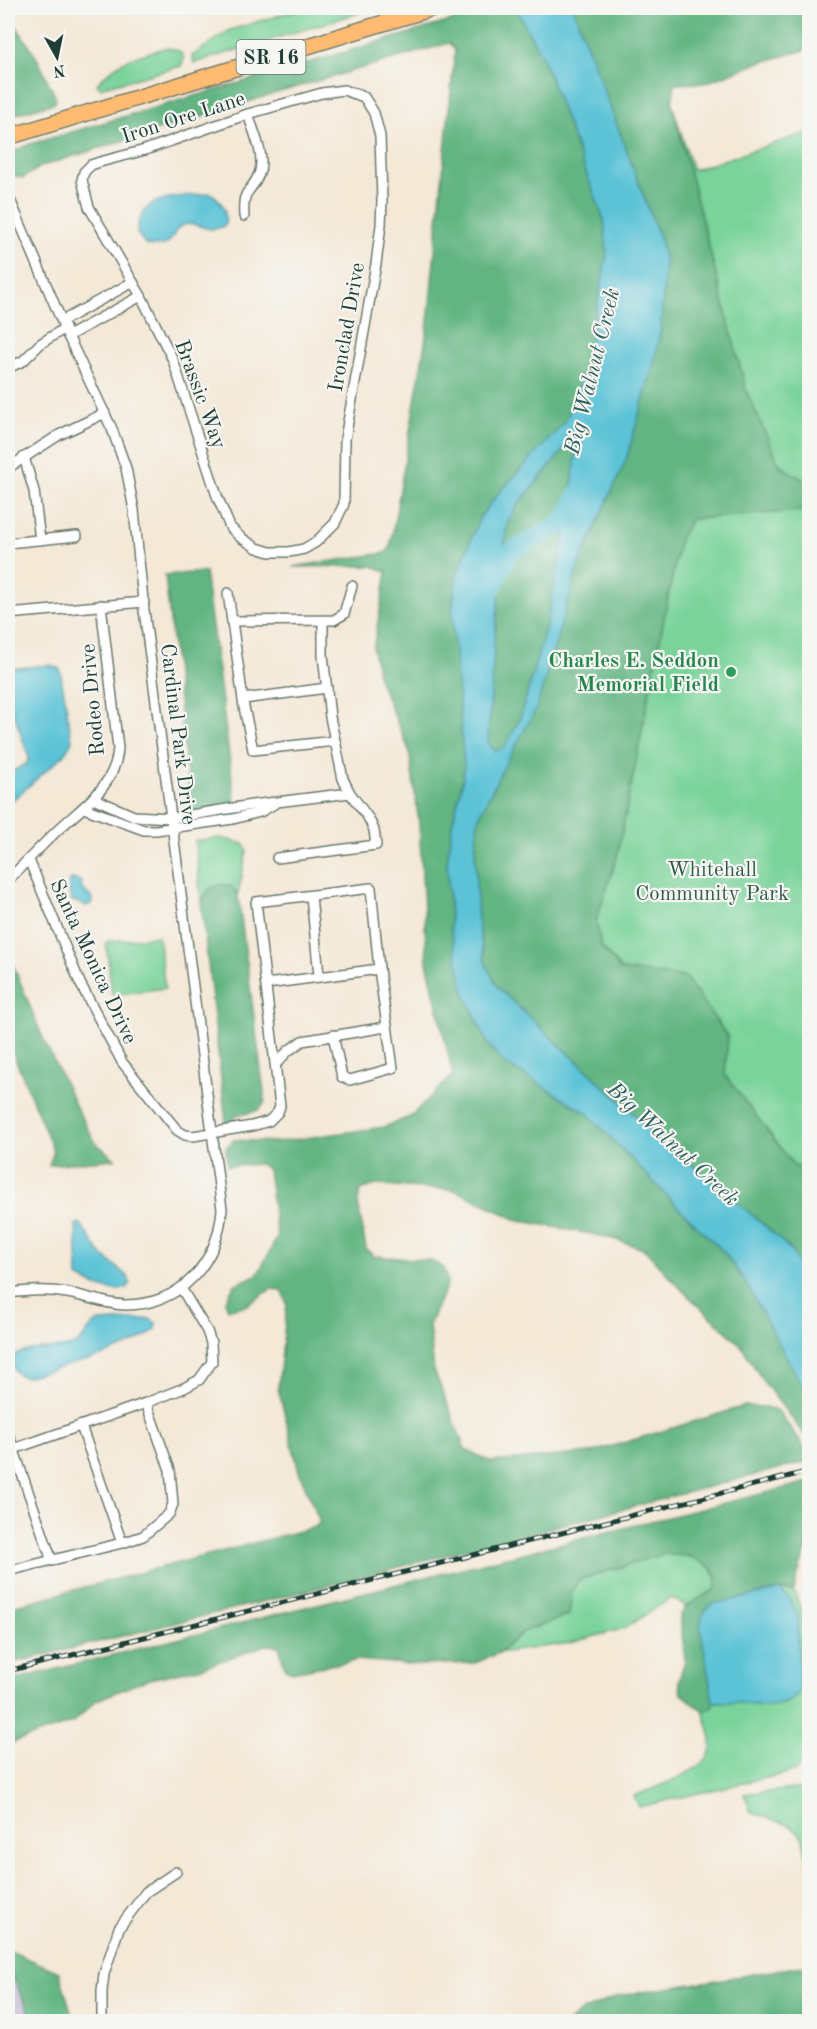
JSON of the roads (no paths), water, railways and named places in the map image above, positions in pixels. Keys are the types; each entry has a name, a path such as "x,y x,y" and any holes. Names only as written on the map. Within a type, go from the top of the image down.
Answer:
{"main road":[{"name":"SR 16","path":"8,137 433,8"}],"street":[{"name":"Iron Ore Lane","path":"84,172 91,165 100,162 145,150 248,114 322,93 344,90 364,97"},
{"name":"Ironclad Drive","path":"304,549 326,535 344,504 345,440 366,326 381,225 380,136 374,113 364,97"},
{"path":"244,216 244,198 259,176 261,167 258,145 248,114"},
{"name":"Brassic Way","path":"84,172 82,180 89,207 141,296 173,360 217,496 230,527 240,537 270,552 304,549"},
{"name":"Cardinal Park Drive","path":"8,195 65,328 105,413 126,468 134,510 221,1195 220,1226 216,1242 204,1266 181,1288"},
{"path":"8,368 23,361 40,344 133,282"},
{"path":"65,328 141,296"},
{"path":"8,468 59,435 105,413"},
{"path":"24,457 33,491 40,540"},
{"path":"8,543 77,536"},
{"path":"233,621 323,621 340,618 344,614 352,586"},
{"path":"228,593 243,699 253,750 335,741"},
{"path":"8,614 144,602"},
{"name":"Rodeo Drive","path":"8,880 84,808 103,788 115,769 118,748 101,605"},
{"path":"277,858 376,844 369,819 350,793 344,779 335,741 327,688 323,655 323,621"},
{"path":"243,699 327,688"},
{"path":"84,808 144,830 172,823 233,819 260,812 278,801 350,793"},
{"path":"93,798 134,816 172,823"},
{"name":"Santa Monica Drive","path":"29,860 80,983 122,1062 177,1130 185,1136 212,1134 263,1123 274,1116 280,1106 256,902 311,896"},
{"path":"319,975 311,896 371,888 386,1027 393,1068 345,1080 342,1077 333,1035"},
{"path":"267,984 319,975 379,969"},
{"path":"276,1064 302,1041 386,1027"},
{"path":"8,1293 67,1292 104,1302 128,1305 149,1302 181,1288 207,1330 212,1350 212,1362 205,1375 192,1385 10,1450"},
{"path":"8,1571 143,1536 169,1514 173,1504 170,1470 146,1403"},
{"path":"81,1426 122,1543"},
{"path":"8,1433 10,1450 52,1561"},
{"path":"102,2022 104,1974 119,1928 146,1892 176,1872"}],"water":[{"path":"516,8 573,8 660,240 665,263 661,326 655,359 626,460 580,561 536,709 478,819 475,852 478,924 485,962 498,988 658,1136 790,1249 809,1282 809,1398 744,1280 724,1252 586,1112 504,1063 488,1044 465,994 451,932 447,863 464,766 452,614 456,577 480,517 498,494 565,422 584,375 607,254 604,220 543,59","holes":["578,438 568,519 546,626 520,719 504,748 495,751 488,743 495,633 507,523 517,506 570,442"]},
{"path":"210,193 223,206 225,225 208,229 194,224 184,225 176,231 168,243 156,246 146,245 137,233 139,219 153,203 174,197"},
{"path":"50,665 60,669 72,741 64,755 8,804 8,774 26,764 29,758 8,697 8,669"},
{"path":"72,879 81,881 82,889 93,899 91,904 86,906 71,900 68,884"},
{"path":"80,1223 99,1252 128,1277 130,1283 127,1288 108,1289 95,1286 78,1277 76,1224"},
{"path":"150,1319 156,1323 156,1329 144,1338 129,1346 76,1364 25,1377 16,1373 12,1365 11,1358 26,1351 67,1347 79,1343 91,1327 98,1322"},
{"path":"780,1590 790,1600 798,1617 799,1692 791,1700 771,1706 713,1702 700,1624 704,1612 712,1604"}],"waterway":[{"name":"Big Walnut Creek","path":"491,591 510,552 563,523 581,488"}],"railway":[{"path":"8,1671 810,1471"}],"place":[{"name":"Charles E. Seddon Memorial Field","path":"731,672"}],"park label":[{"name":"Whitehall Community Park","path":"712,881"}]}
